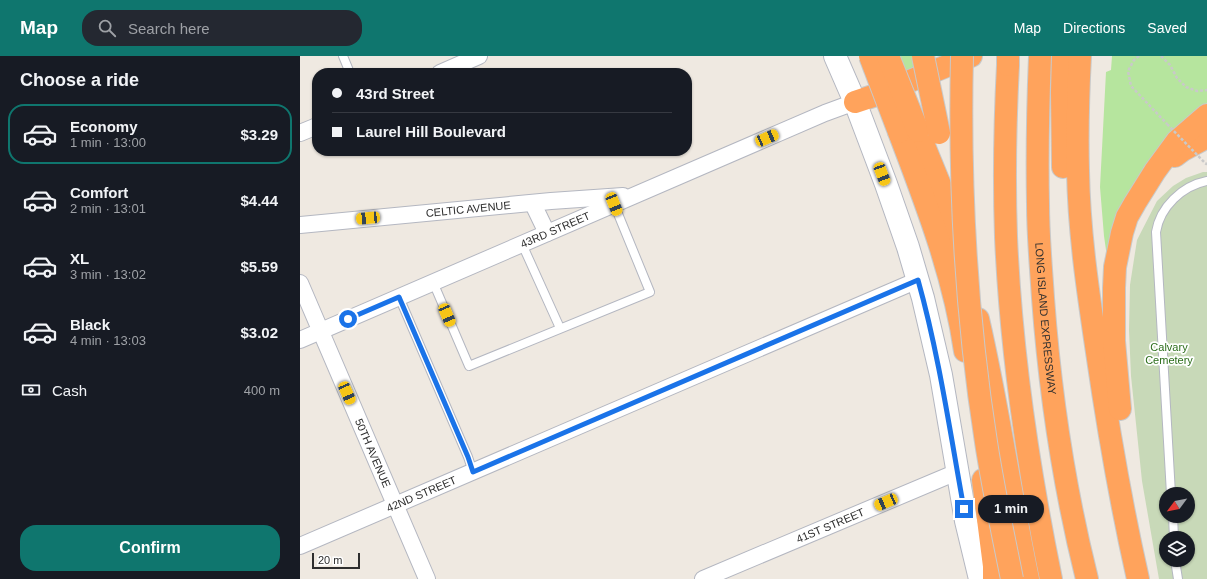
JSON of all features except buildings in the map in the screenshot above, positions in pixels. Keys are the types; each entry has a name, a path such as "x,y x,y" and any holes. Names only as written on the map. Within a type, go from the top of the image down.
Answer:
{"highway":[{"path":"870,56 919,132"},
{"path":"888,56 947,202 960,245 982,337 1028,579"},
{"path":"924,56 919,132 918,182 948,272 961,328 969,373 994,566 994,579"},
{"path":"962,56 964,212 972,329 986,442 1012,579"},
{"path":"855,102 971,56"},
{"name":"LONG ISLAND EXPRESSWAY","path":"1040,56 1038,205 1044,318 1060,449 1086,579"},
{"path":"1063,56 1063,175 1074,291 1105,485 1137,573"},
{"path":"1080,56 1078,172 1079,200 1088,291 1112,454 1137,573"},
{"path":"1008,60 1005,121 1005,179 1009,297 1022,413 1051,579"},
{"path":"1137,573 1132,480 1121,421 1116,370 1114,288 1118,250 1124,228 1135,202 1155,171 1176,141 1207,115"},
{"path":"1155,171 1183,150 1207,137"}],"main road":[{"path":"835,56 855,102 893,203 918,280 929,320 941,375 966,521 980,579"}],"street":[{"path":"451,68 479,56"},
{"name":"43RD STREET","path":"300,340 825,113 855,102"},
{"path":"300,133 312,128"},
{"name":"CELTIC AVENUE","path":"300,224 533,204 551,201 636,195"},
{"path":"533,204 547,233"},
{"name":"42ND STREET","path":"300,546 918,280"},
{"name":"50TH AVENUE","path":"300,283 428,579"},
{"name":"41ST STREET","path":"703,579 957,472"}],"lane":[{"path":"343,56 348,68"},
{"path":"1171,487 1156,232 1157,225 1164,211 1180,194 1191,186 1207,181"},
{"path":"433,282 469,366 650,292 614,204"},
{"path":"522,244 560,328"},
{"path":"399,297 468,457 473,472"},
{"path":"1176,567 1178,579"}],"path":[{"path":"1139,56 1134,60 1128,71 1131,86 1206,164 1207,163"},
{"path":"1161,56 1170,65 1177,78 1186,86 1197,91 1207,90"}],"green space":[{"path":"897,56 912,56 914,68 902,72"},
{"path":"1112,56 1207,56 1207,105 1168,138 1144,167 1125,202 1107,257 1100,187 1106,72 1111,70"},
{"name":"Calvary Cemetery","path":"1207,172 1207,579 1159,579 1142,481 1131,376 1129,330 1130,285 1137,240 1157,201 1173,186 1186,178"}],"route":[{"path":"348,319 399,297 468,457 473,472 918,280 929,320 941,375 964,509"}]}
